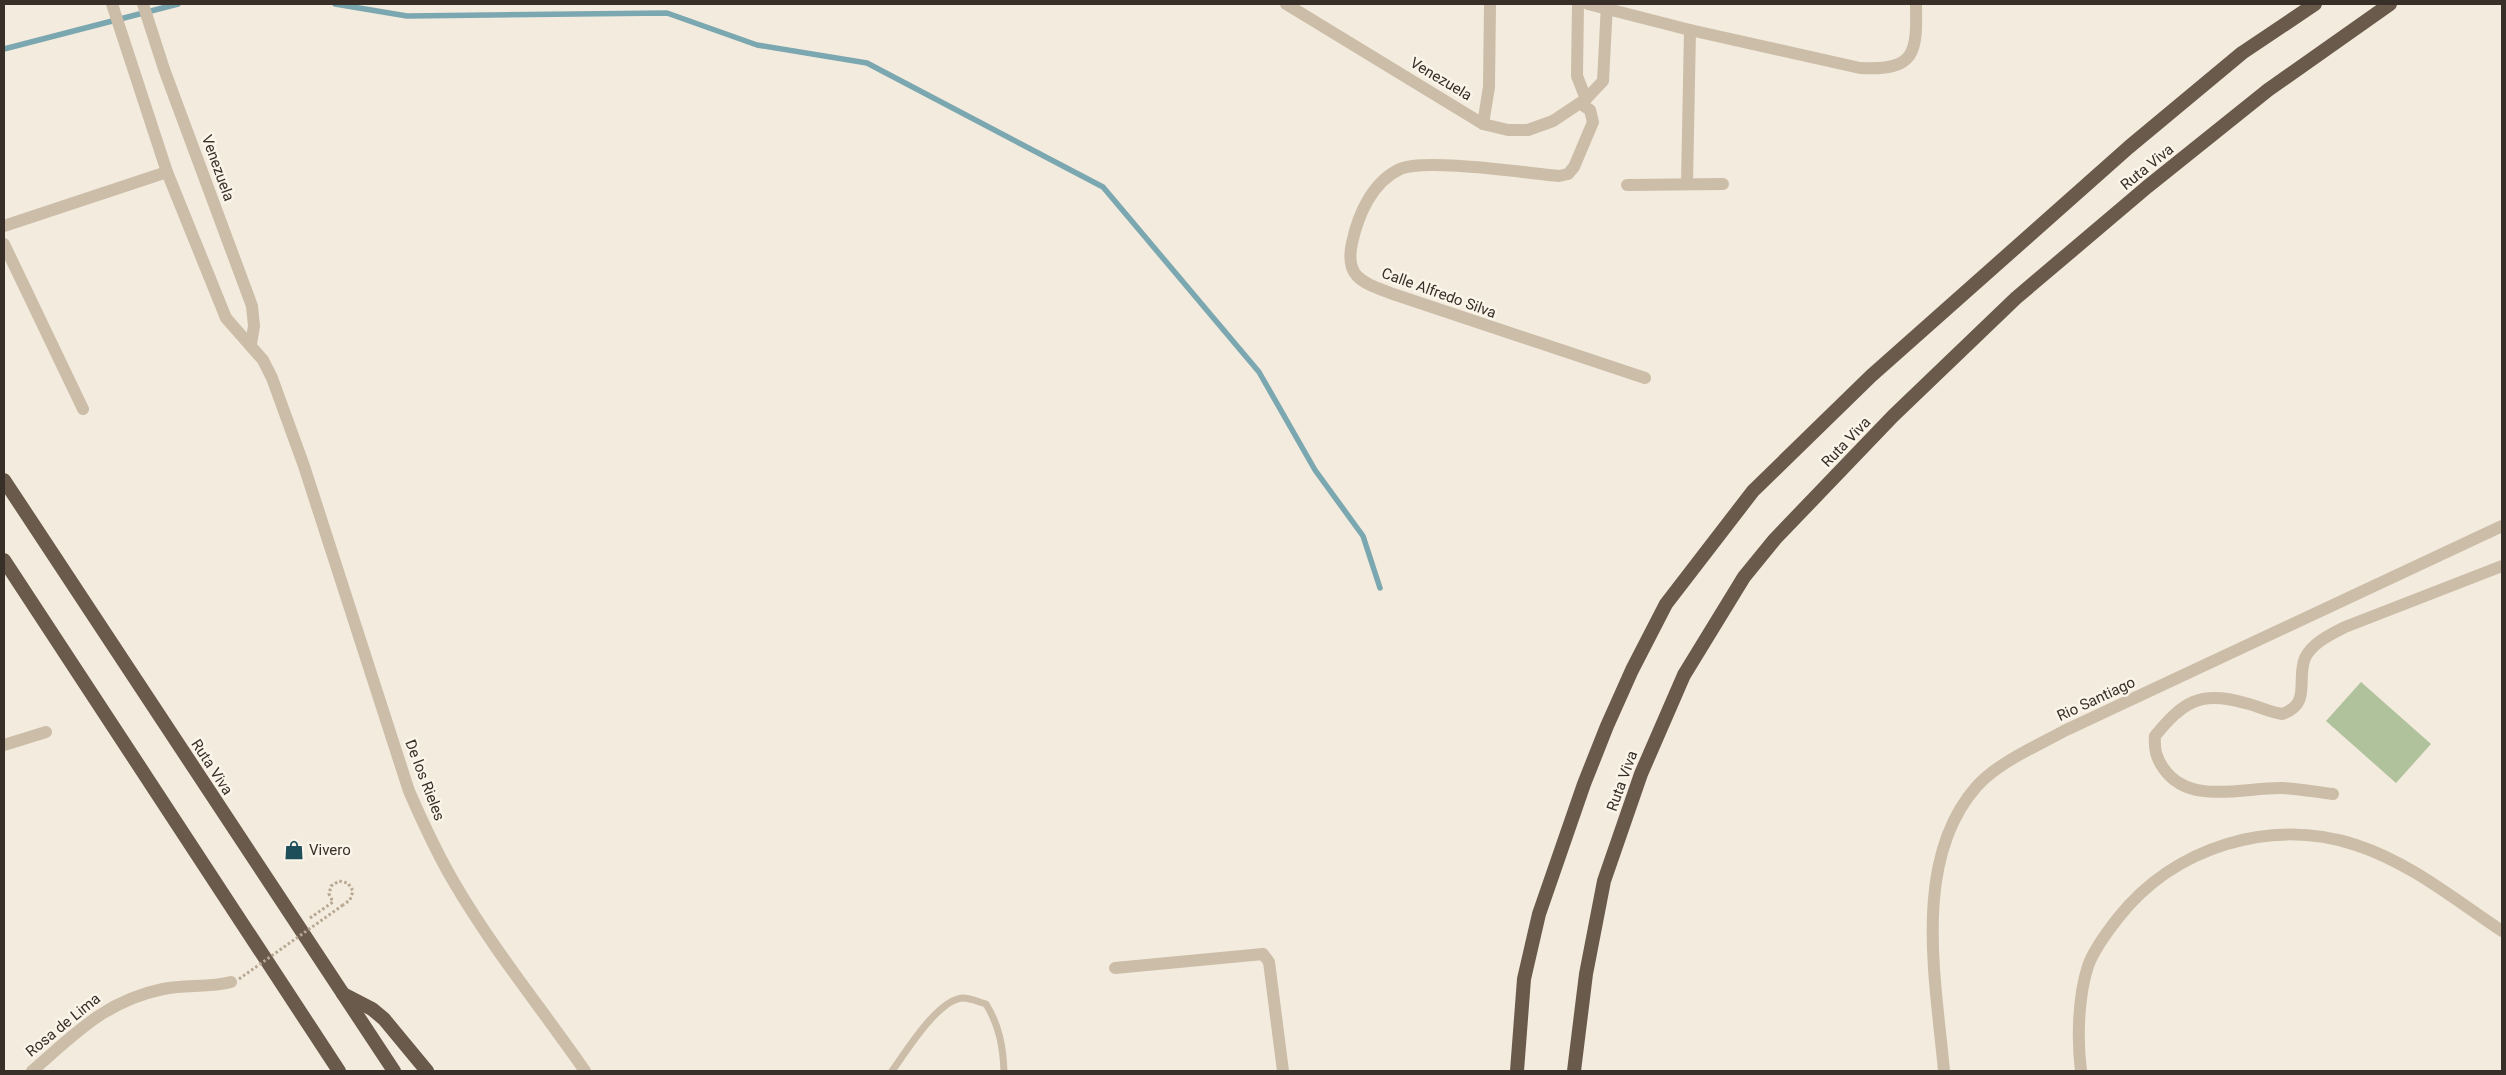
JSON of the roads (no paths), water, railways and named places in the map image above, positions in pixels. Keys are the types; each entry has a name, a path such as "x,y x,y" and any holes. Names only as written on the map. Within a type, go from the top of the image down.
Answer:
{"highway":[{"name":"Ruta Viva","path":"1517,1071 1524,979 1539,914 1584,784 1607,726 1632,670 1666,604 1754,492 1871,376 2129,147 2242,53 2315,4"},
{"name":"Ruta Viva","path":"1574,1071 1586,974 1604,881 1641,774 1684,675 1715,621 1744,577 1775,539 1893,416 2016,298 2268,90 2390,4"},
{"name":"Ruta Viva","path":"4,480 297,927 394,1071"},
{"path":"4,560 339,1071"},
{"path":"340,992 372,1009 384,1019 427,1071"}],"street":[{"name":"De los Rieles","path":"112,4 167,172 226,318 234,330 251,344 263,360 272,378 304,466 409,791 430,838 455,884 485,931 585,1071"},
{"name":"Venezuela","path":"143,4 164,69 252,306 254,326 251,344"},
{"name":"Venezuela","path":"1286,4 1483,124 1508,130 1528,130 1553,121 1584,102 1603,81 1607,6"},
{"path":"1483,124 1489,87 1490,4"},
{"path":"1578,4 1577,76 1584,102"},
{"path":"1588,4 1607,6 1690,30 1860,68 1879,69 1894,66 1906,60 1914,49 1917,38 1916,4"},
{"path":"1687,184 1690,30"},
{"name":"Calle Alfredo Silva","path":"1584,102 1590,110 1593,122 1574,167 1568,174 1558,176 1432,164 1400,169 1372,190 1355,229 1349,259 1354,273 1362,282 1645,378"},
{"path":"4,226 167,172"},
{"path":"1628,185 1723,184"},
{"path":"4,244 83,409"},
{"name":"Rio Santiago","path":"1944,1071 1932,916 1938,867 1957,815 1977,786 1994,771 2064,732 2502,526"},
{"path":"2333,794 2282,788 2207,792 2189,788 2177,784 2163,768 2157,757 2155,736 2174,713 2190,701 2199,698 2228,699 2282,714 2290,712 2295,708 2301,696 2306,657 2320,641 2345,627 2502,566"},
{"path":"4,745 46,732"},
{"path":"2081,1071 2082,1000 2088,965 2106,934 2133,899 2164,873 2196,855 2235,840 2283,834 2315,836 2355,845 2411,870 2444,890 2502,931"},
{"path":"1115,968 1263,954 1269,962 1283,1071"},
{"name":"Rosa de Lima","path":"32,1071 91,1020 126,999 165,989 235,980"}],"lane":[{"path":"892,1071 934,1016 946,1005 963,998 986,1004 996,1019 1003,1049 1004,1071"}],"waterway":[{"path":"4,49 178,4"},
{"path":"335,4 407,16 667,13 757,45 867,63 1103,187 1259,372 1315,470 1363,536 1380,588"}],"place":[{"name":"Vivero","path":"294,850"}]}
